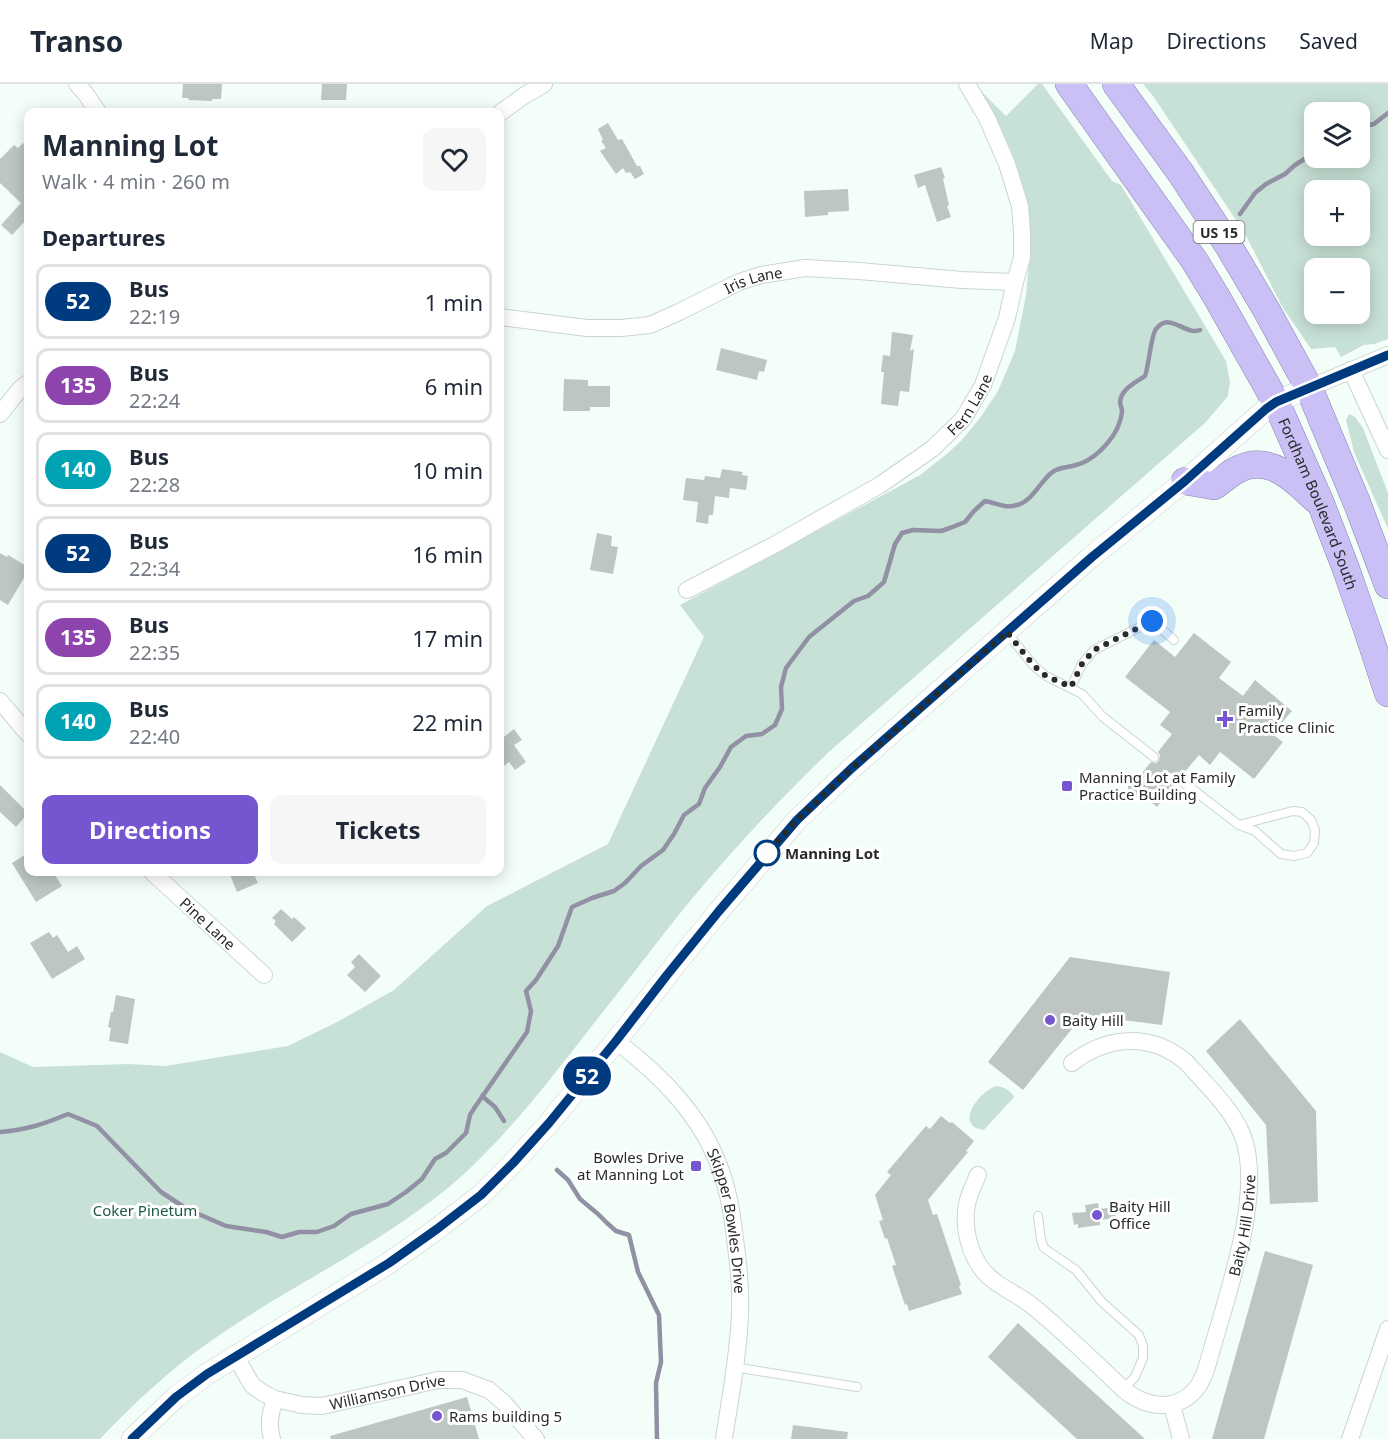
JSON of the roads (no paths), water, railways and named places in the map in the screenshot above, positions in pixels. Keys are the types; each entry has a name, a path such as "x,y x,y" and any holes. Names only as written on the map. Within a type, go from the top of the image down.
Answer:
{"highway":[{"name":"Fordham Boulevard South","path":"1069,84 1194,260 1276,402 1321,504 1346,569 1388,693"},
{"name":"US 15","path":"1116,84 1180,172 1268,310 1309,388 1388,585"},
{"path":"1185,481 1214,486 1243,467 1254,464 1263,465 1281,470 1321,504"}],"street":[{"path":"77,84 95,108"},
{"path":"504,108 521,89 544,84"},
{"name":"Fern Lane","path":"687,590 774,545 880,485 932,449 963,419 983,385 1007,318 1022,257 1020,206 1007,164 987,118 967,84"},
{"name":"Iris Lane","path":"504,318 587,328 650,325 761,274 806,268 1015,282"},
{"path":"132,1439 176,1397 207,1374 389,1263 481,1195 549,1123 719,911 797,820 852,768 1092,557 1185,481 1255,418 1276,402 1388,355"},
{"path":"1351,370 1388,450"},
{"path":"0,414 24,386"},
{"path":"0,701 24,729"},
{"name":"Pine Lane","path":"156,876 264,975"},
{"name":"Baity Hill Drive","path":"1072,1063 1090,1050 1124,1040 1167,1049 1186,1062 1235,1120 1243,1135 1248,1153 1249,1173 1246,1220 1238,1256 1203,1377 1192,1394 1172,1405"},
{"name":"Skipper Bowles Drive","path":"616,1041 661,1078 683,1102 704,1134 720,1169 728,1196 739,1269 740,1312 724,1439"},
{"path":"978,1175 966,1208 966,1232 982,1270 991,1279 1044,1316 1137,1400 1162,1406 1172,1405 1181,1439"},
{"path":"1350,1439 1388,1329"},
{"name":"Williamson Drive","path":"236,1357 252,1385 262,1393 302,1406 322,1406 438,1380 462,1380 489,1390 536,1439"},
{"path":"272,1439 269,1425 270,1415 276,1399"}],"lane":[{"path":"1071,687 1082,664 1094,650 1152,621 1174,640"},
{"path":"1007,632 1034,666 1046,676 1082,694 1103,717 1154,757"},
{"path":"1179,779 1239,825 1255,831 1281,854 1294,856 1306,853 1314,843 1315,831 1311,820 1302,812 1293,811 1239,825"},
{"path":"1038,1216 1044,1248 1076,1270 1102,1302 1139,1335 1143,1346 1143,1358 1135,1377 1123,1389"},
{"path":"734,1367 857,1387"}],"waterway":[{"path":"1370,125 1388,113"},
{"path":"1240,214 1255,193 1304,159"},
{"path":"0,1132 35,1126 68,1114 97,1126 161,1192 187,1209 226,1226 266,1232 282,1237 299,1232 317,1232 334,1226 351,1214 388,1204 406,1192 422,1179 435,1159 446,1153 466,1133 470,1115 527,1032 531,1011 526,991 558,946 572,907 614,891 641,866 663,850 684,815 699,804 705,788 731,747 746,736 762,734 775,725 782,709 781,687 786,668 809,637 854,601 868,596 884,582 895,544 902,533 913,530 941,531 950,528 965,522 985,501 1009,506 1022,503 1053,472 1082,463 1094,456 1105,446 1117,429 1122,415 1120,402 1123,393 1145,376 1156,329 1167,322 1189,330 1200,330"},
{"path":"482,1096 495,1107 504,1121"},
{"path":"557,1170 568,1180 580,1199 616,1231 629,1235 638,1272 659,1315 661,1362 656,1383 657,1439"}],"place":[{"name":"Family Practice Clinic","path":"1225,719"},
{"name":"Manning Lot at Family Practice Building","path":"1067,786"},
{"name":"Manning Lot","path":"767,853"},
{"name":"Baity Hill","path":"1050,1020"},
{"name":"Bowles Drive at Manning Lot","path":"696,1166"},
{"name":"Baity Hill Office","path":"1097,1215"},
{"name":"Rams building 5","path":"437,1416"}],"park label":[{"name":"Coker Pinetum","path":"145,1210"}]}
